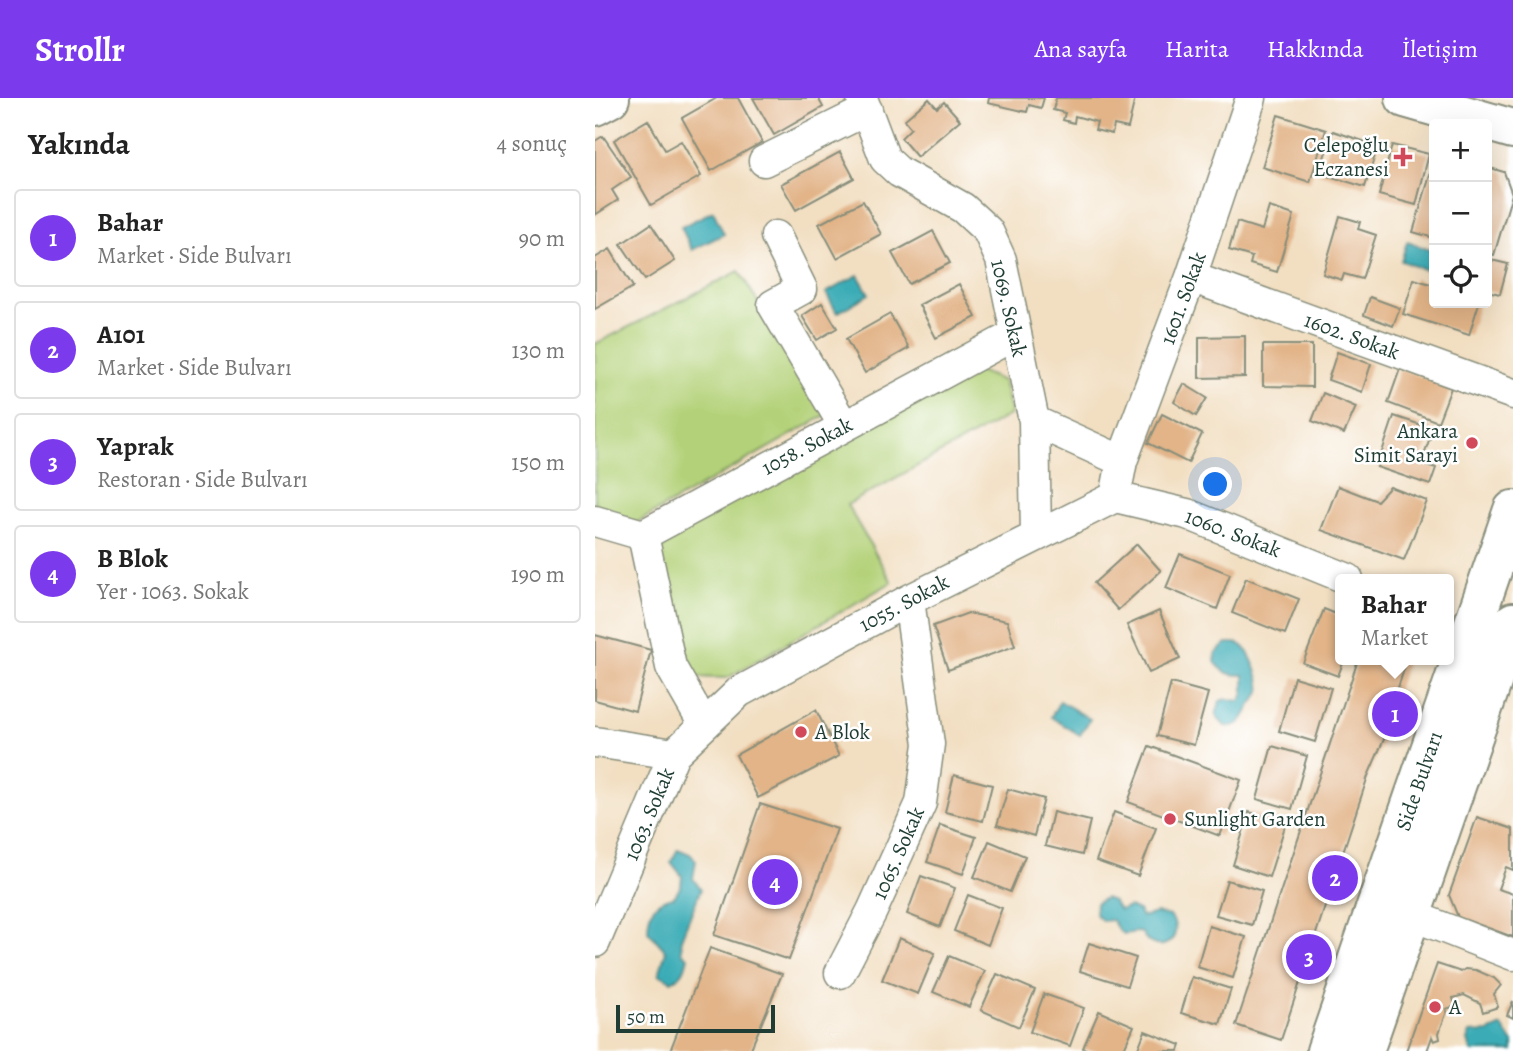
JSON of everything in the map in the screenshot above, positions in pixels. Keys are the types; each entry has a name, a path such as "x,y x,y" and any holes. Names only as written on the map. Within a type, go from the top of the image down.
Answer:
{"main road":[{"path":"595,106 611,98"},
{"path":"1405,98 1507,130"},
{"name":"Side Bulvarı","path":"1364,1051 1411,915 1490,632 1513,510"},
{"name":"Side Bulvarı","path":"1326,1051 1490,632"}],"street":[{"name":"1601. Sokak","path":"1115,497 1122,461 1191,277 1251,98"},
{"path":"764,161 865,104"},
{"name":"1069. Sokak","path":"865,104 885,159 899,172 963,208 988,231 1001,260 1034,421 1036,535"},
{"path":"776,236 802,289 773,305 844,426"},
{"name":"1602. Sokak","path":"1191,277 1513,394"},
{"name":"1058. Sokak","path":"643,535 1016,334"},
{"path":"1034,421 1122,461"},
{"name":"1055. Sokak","path":"703,723 739,692 908,600 1115,497"},
{"name":"1060. Sokak","path":"1115,497 1188,514 1336,574"},
{"path":"595,521 643,535 671,667 703,723"},
{"name":"1065. Sokak","path":"840,973 872,911 921,803 929,744 908,600"},
{"name":"1063. Sokak","path":"595,942 674,754 703,723"},
{"path":"595,742 674,754"},
{"path":"1411,915 1513,955"}],"green space":[{"path":"739,271 826,415 636,523 595,507 595,344"},
{"path":"974,369 1003,381 1011,414 847,505 892,582 727,678 687,677 654,553 660,538"}],"water":[{"path":"713,211 724,234 692,250 681,227"},
{"path":"1407,242 1429,249 1429,271 1401,261"},
{"path":"858,275 869,294 837,313 826,293"},
{"path":"1227,643 1243,646 1260,681 1259,695 1244,717 1230,726 1225,726 1216,716 1220,701 1240,701 1244,694 1244,675 1228,673 1215,662 1216,653"},
{"path":"1060,701 1090,719 1080,735 1051,717"},
{"path":"678,849 696,860 693,879 701,889 681,939 682,952 688,957 686,966 681,975 671,981 659,974 666,951 648,931 648,924 653,908 661,901 674,897 681,886 682,876 671,862"},
{"path":"1105,898 1113,901 1119,910 1129,907 1138,911 1142,917 1156,913 1170,916 1175,924 1173,938 1168,943 1155,945 1142,933 1124,934 1112,920 1103,921 1095,914 1096,903"},
{"path":"1502,1026 1513,1043 1513,1051 1471,1051 1469,1033 1489,1032"}],"building":[{"path":"717,98 738,98 762,142 711,171 682,118"},
{"path":"753,98 818,98 823,107 774,135"},
{"path":"989,98 1044,98 1041,108 1029,105 1027,112 988,103"},
{"path":"1056,98 1135,98 1128,128 1114,125 1112,134 1095,130 1097,122 1075,116 1074,123 1063,120 1065,113 1053,110"},
{"path":"929,99 937,108 944,102 960,120 917,157 901,138 911,128 904,120"},
{"path":"1278,115 1326,130 1310,182 1262,167"},
{"path":"648,120 665,150 681,141 701,176 651,205 614,140"},
{"path":"1333,131 1378,146 1365,187 1319,173"},
{"path":"603,136 631,177 612,190 618,200 595,215 595,141"},
{"path":"1392,145 1429,154 1416,205 1379,195"},
{"path":"840,152 854,178 796,210 781,184"},
{"path":"1492,168 1504,172 1512,194 1494,255"},
{"path":"1429,179 1429,237 1413,232"},
{"path":"863,201 881,234 837,258 819,224"},
{"path":"1269,207 1294,215 1277,272 1250,264 1252,257 1229,250 1237,222 1262,230"},
{"path":"1340,216 1360,222 1358,229 1376,235 1362,279 1344,274 1342,280 1323,274"},
{"path":"651,224 675,261 645,280 621,244"},
{"path":"933,231 950,263 909,284 892,253"},
{"path":"610,249 633,287 595,309 595,258"},
{"path":"1492,260 1508,264 1500,294 1492,292"},
{"path":"1414,279 1429,284 1429,308 1477,308 1469,335 1403,314"},
{"path":"959,284 976,317 936,338 919,305"},
{"path":"1370,297 1400,308 1393,326 1364,315"},
{"path":"822,303 837,328 817,340 802,316"},
{"path":"890,314 909,348 865,373 846,339"},
{"path":"1245,336 1245,377 1199,378 1199,337"},
{"path":"1263,345 1312,345 1312,387 1263,386"},
{"path":"1337,352 1371,364 1362,392 1328,380"},
{"path":"1400,369 1451,388 1438,422 1388,403"},
{"path":"1184,384 1207,398 1196,416 1174,402"},
{"path":"1323,393 1356,407 1344,434 1312,421"},
{"path":"1162,414 1202,434 1188,463 1148,443"},
{"path":"1394,416 1433,429 1421,463 1436,468 1430,485 1377,467"},
{"path":"1338,486 1377,501 1390,487 1427,501 1404,560 1321,530"},
{"path":"1137,544 1161,571 1118,610 1094,583"},
{"path":"1180,554 1230,574 1217,609 1166,588"},
{"path":"1246,578 1299,599 1285,634 1232,613"},
{"path":"1324,609 1335,614 1335,665 1342,665 1338,676 1303,663"},
{"path":"1159,611 1180,659 1149,673 1127,625"},
{"path":"968,613 1007,621 1015,646 948,670 933,626"},
{"path":"595,635 651,650 635,711 595,700"},
{"path":"1356,665 1405,665 1391,709 1395,714 1368,776 1281,1040 1236,1025"},
{"path":"1294,677 1331,688 1315,742 1279,731"},
{"path":"1171,683 1208,693 1194,745 1157,736"},
{"name":"A Blok","path":"816,710 839,756 758,798 736,755"},
{"path":"1149,746 1241,780 1220,836 1128,802"},
{"path":"1272,746 1307,756 1292,809 1257,799"},
{"path":"954,775 992,785 983,821 945,812"},
{"path":"1008,789 1044,799 1034,836 997,825"},
{"path":"760,804 837,829 789,960 714,935"},
{"path":"1053,812 1090,821 1082,855 1045,846"},
{"path":"1114,812 1156,828 1138,876 1096,861"},
{"path":"1249,812 1286,823 1269,877 1233,865"},
{"path":"1477,817 1513,829 1513,870 1506,867 1498,889 1513,894 1513,937 1458,917 1449,895"},
{"path":"940,825 976,837 963,874 927,862"},
{"path":"989,841 1025,856 1010,892 974,877"},
{"path":"921,876 955,888 940,927 907,914"},
{"path":"1227,880 1262,891 1252,925 1216,915"},
{"path":"968,895 1002,908 988,945 954,931"},
{"path":"1209,926 1246,937 1233,978 1197,967"},
{"path":"899,938 935,953 918,994 882,980"},
{"path":"1089,943 1136,958 1127,986 1080,971"},
{"path":"710,948 782,974 750,1051 670,1051"},
{"path":"949,956 985,971 969,1007 933,992"},
{"name":"A","path":"1437,964 1461,972 1465,969 1476,970 1494,978 1501,985 1494,994 1498,1007 1483,1012 1480,1003 1464,995 1453,998 1455,1006 1446,1009 1439,1033 1440,1039 1434,1041 1432,1037 1427,1051 1406,1051"},
{"path":"997,974 1035,990 1019,1027 981,1010"},
{"path":"1192,977 1231,989 1220,1024 1181,1013"},
{"path":"1044,994 1084,1008 1070,1046 1030,1032"},
{"path":"1513,1001 1513,1018 1507,1015"},
{"path":"1099,1011 1134,1026 1123,1051 1090,1051 1083,1048"},
{"path":"1145,1031 1181,1045 1179,1051 1137,1051"}],"place":[{"name":"Celepoğlu Eczanesi","path":"1403,157"},
{"name":"Ankara Simit Sarayi","path":"1472,443"},
{"name":"Bahar","path":"1395,714"},
{"name":"A Blok","path":"801,732"},
{"name":"Sunlight Garden","path":"1170,819"},
{"name":"A101","path":"1335,878"},
{"name":"B Blok","path":"775,882"},
{"name":"Yaprak","path":"1309,957"},
{"name":"A","path":"1435,1007"}]}
